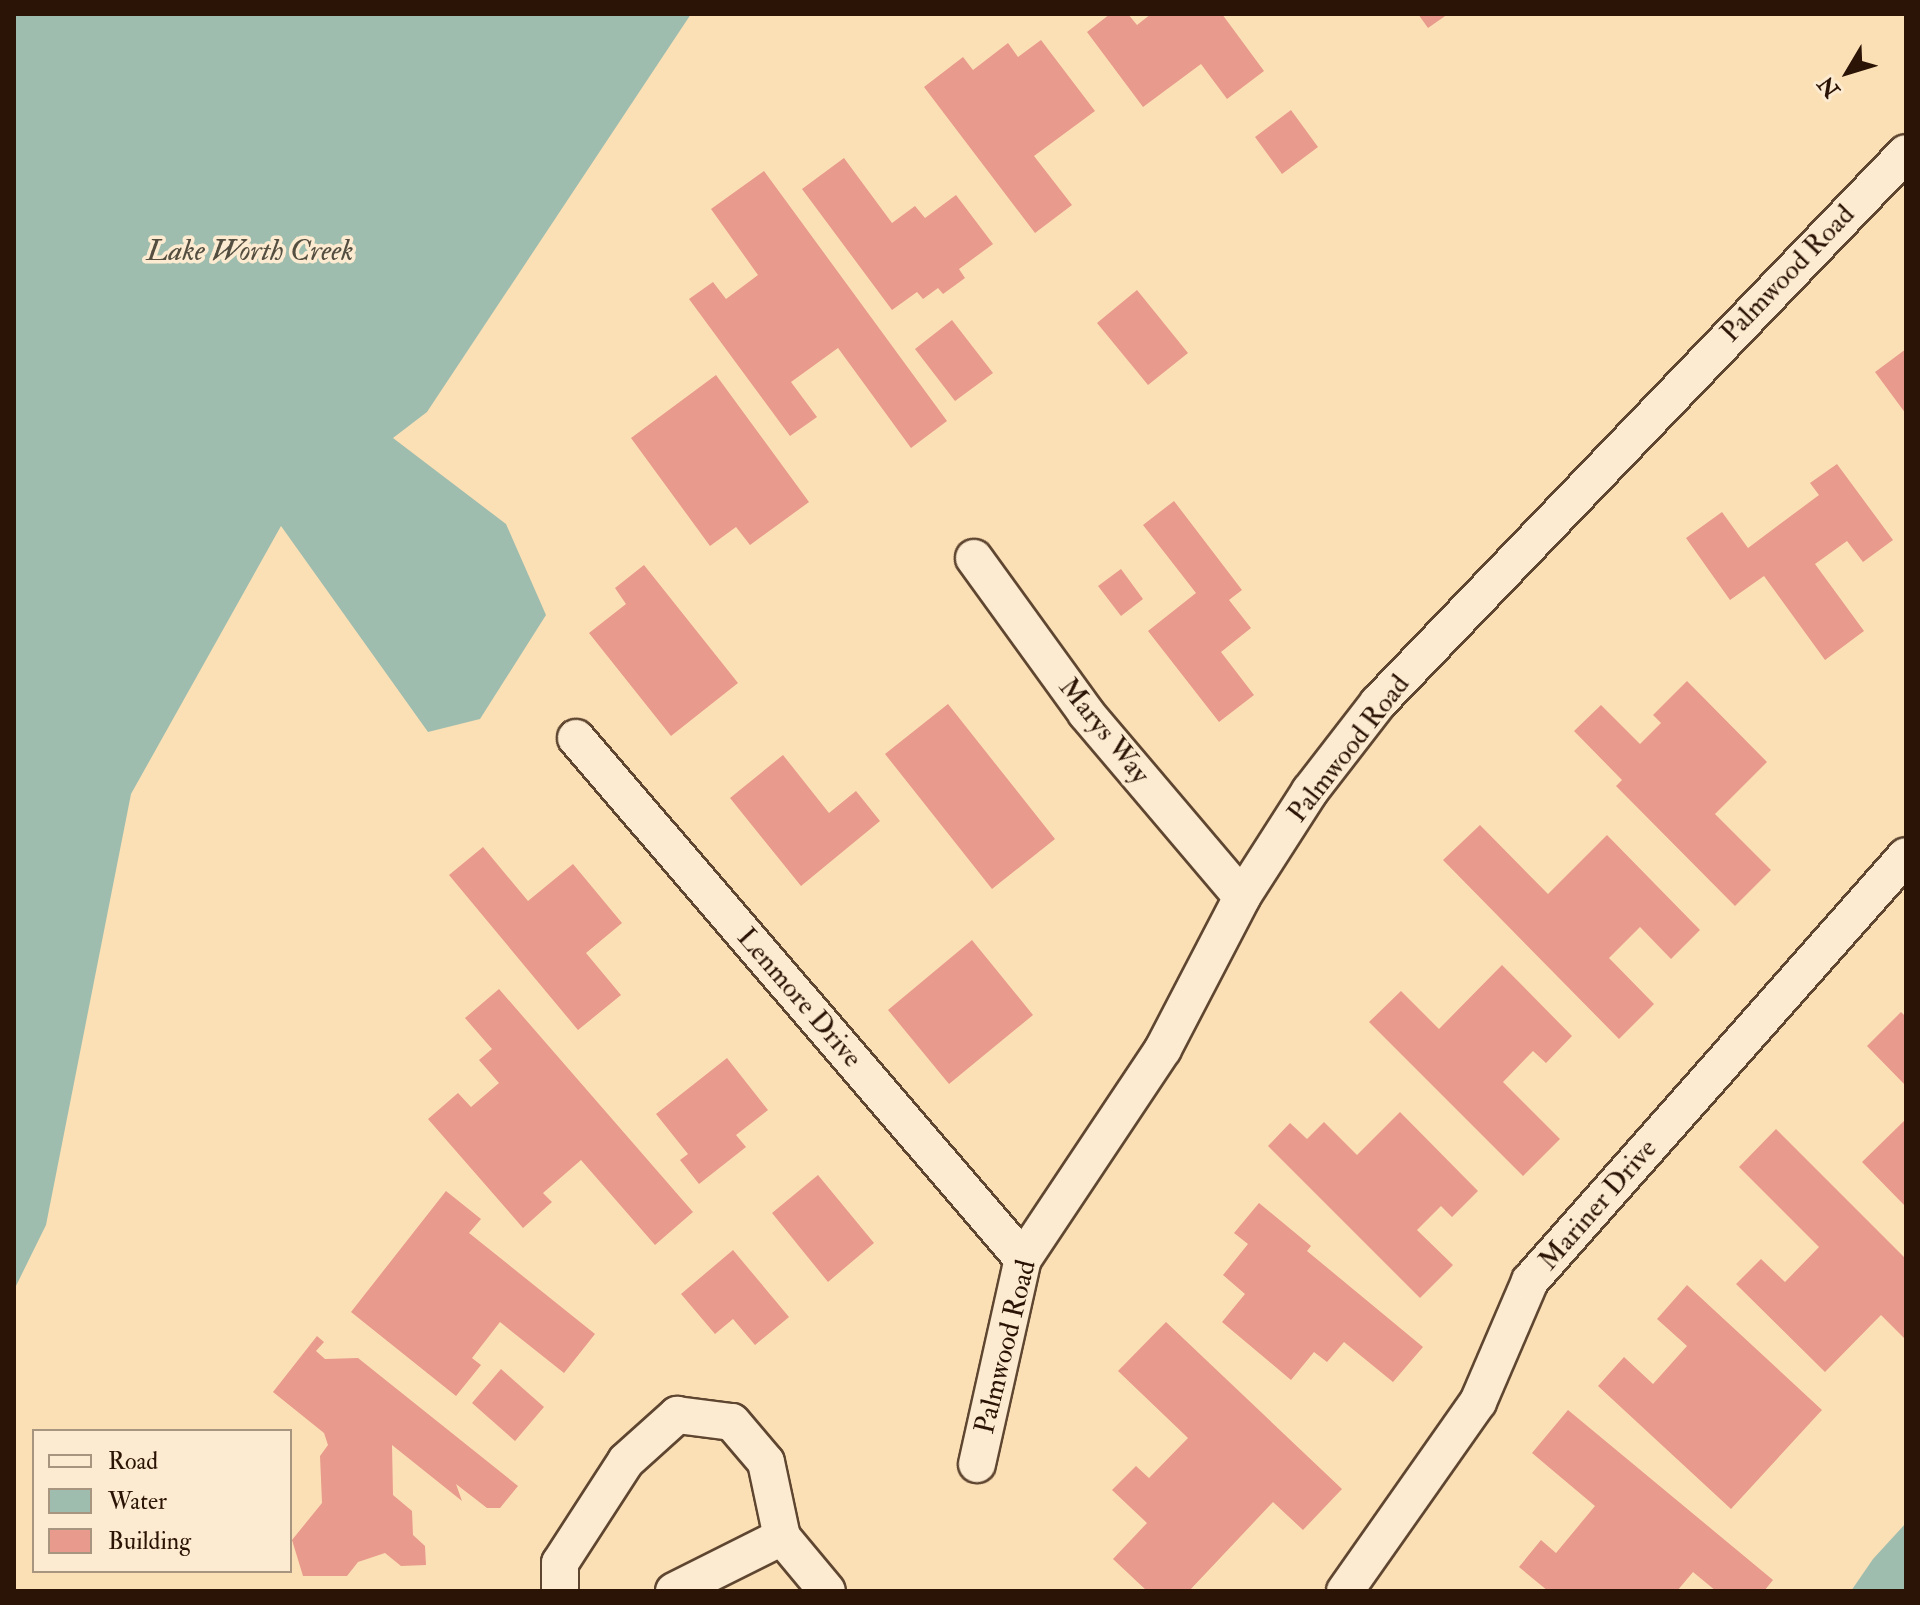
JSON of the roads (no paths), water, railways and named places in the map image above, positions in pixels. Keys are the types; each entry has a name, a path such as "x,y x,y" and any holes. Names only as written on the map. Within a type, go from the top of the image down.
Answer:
{"street":[{"name":"Palmwood Road","path":"977,1464 1023,1259 1163,1049 1242,897 1310,791 1378,703 1906,153"},
{"name":"Marys Way","path":"974,558 1086,713 1242,897"},
{"name":"Lenmore Drive","path":"576,738 1023,1259"},
{"name":"Mariner Drive","path":"1345,1591 1478,1402 1530,1281 1906,856"},
{"path":"560,1591 560,1563 626,1461 677,1415 732,1422 766,1462 782,1537 827,1591"},
{"path":"674,1591 782,1537"}],"water":[{"name":"Lake Worth Creek","path":"14,14 691,14 427,412 393,438 506,524 546,615 480,719 428,732 281,526 131,794 46,1225 14,1290"},
{"path":"1906,1523 1906,1591 1851,1591 1873,1559"}]}
